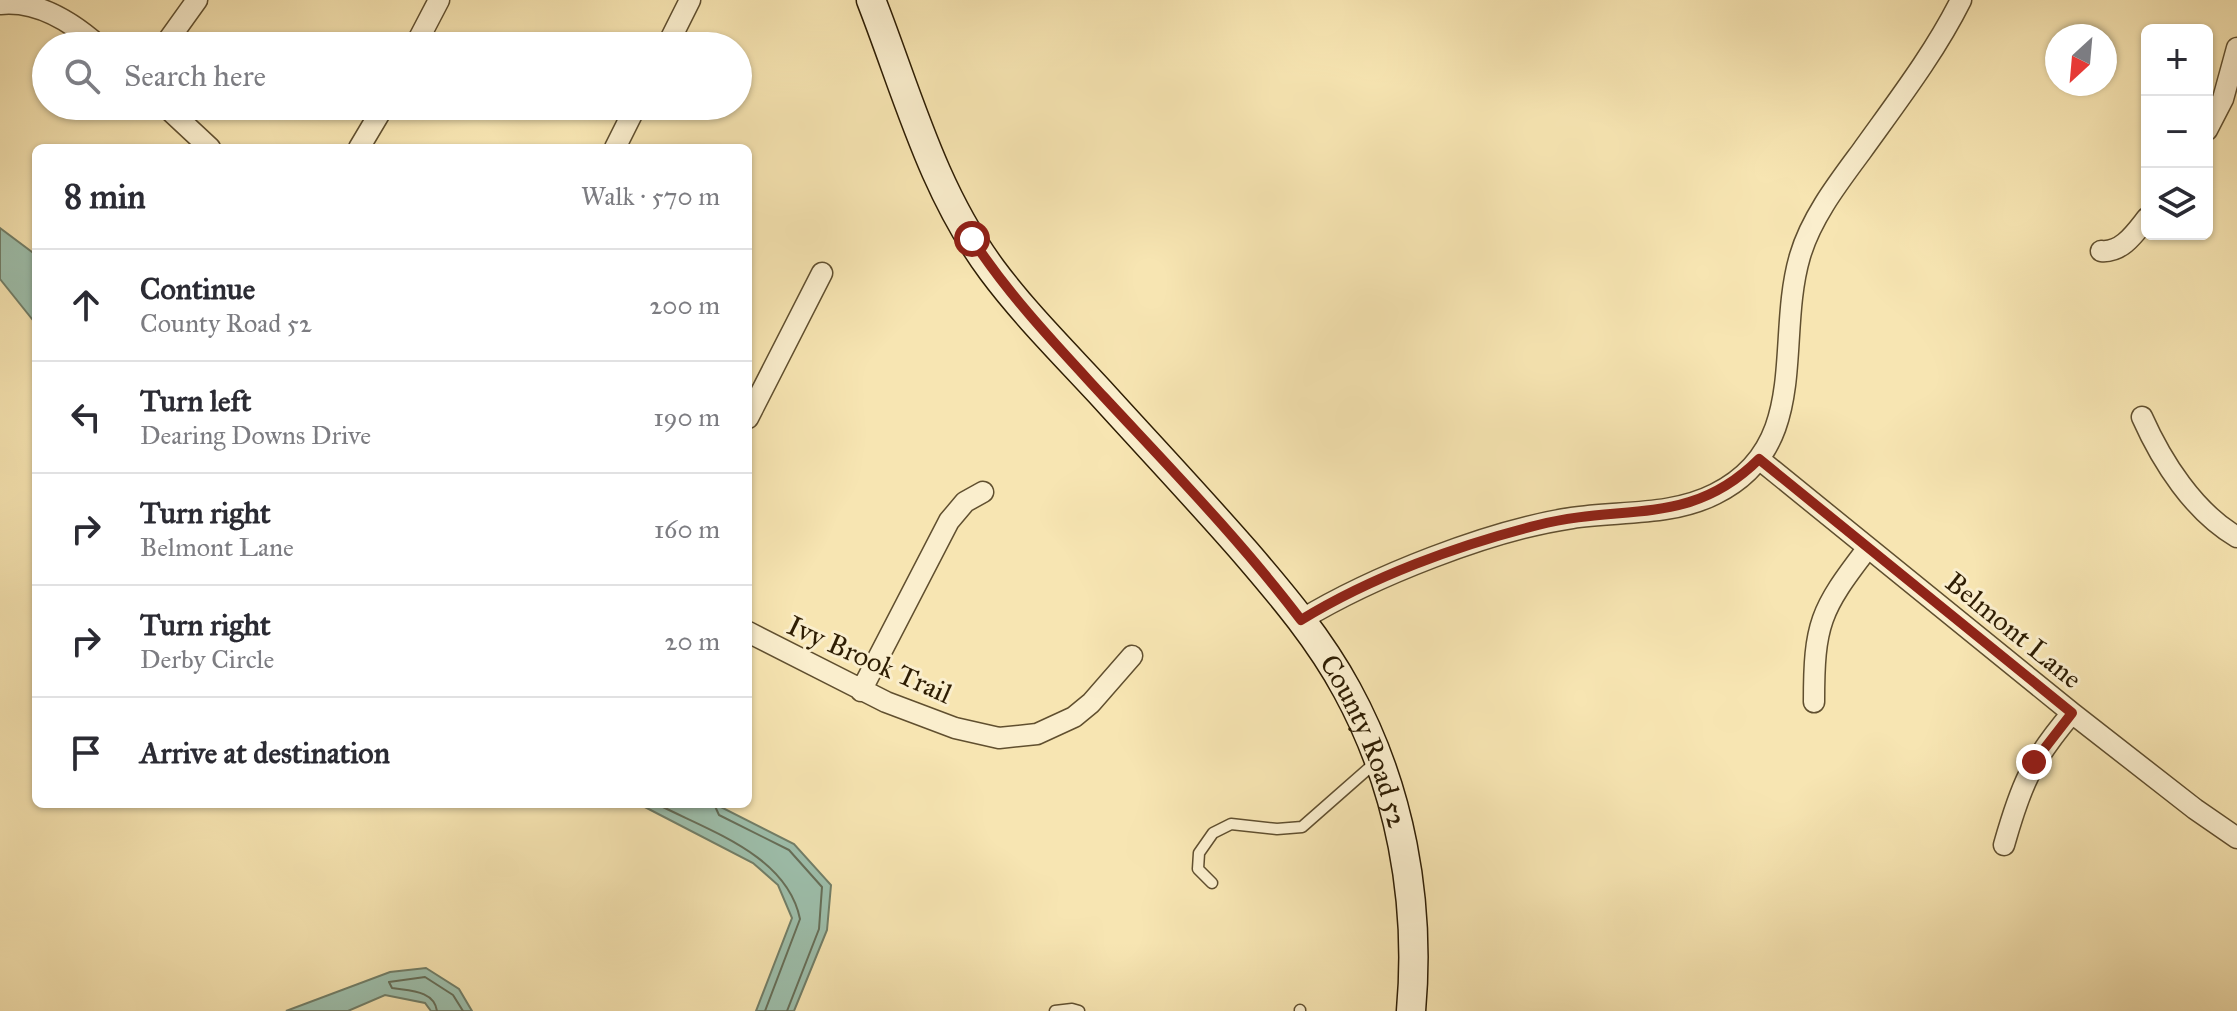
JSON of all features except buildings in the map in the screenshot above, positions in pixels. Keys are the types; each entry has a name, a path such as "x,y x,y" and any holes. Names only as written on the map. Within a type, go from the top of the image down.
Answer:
{"street":[{"path":"174,32 197,0"},
{"path":"422,32 439,0"},
{"path":"674,32 690,0"},
{"name":"County Road 52","path":"871,0 922,141 958,217 990,267 1041,329 1217,520 1301,620 1345,687 1369,733 1400,830 1408,872 1413,931 1411,1011"},
{"path":"1301,620 1326,605 1398,573 1488,538 1572,518 1685,505 1727,487 1759,459 1773,434 1784,402 1792,289 1806,240 1846,173 1910,83 1961,0"},
{"path":"0,4 33,6 82,32"},
{"path":"2213,118 2223,99 2237,48"},
{"path":"180,120 206,144"},
{"path":"361,144 376,120"},
{"path":"617,144 629,120"},
{"path":"2101,251 2114,251 2141,225"},
{"path":"752,410 822,273"},
{"path":"2142,417 2193,499 2214,521 2237,537"},
{"name":"Belmont Lane","path":"1759,459 2072,713 2237,838"},
{"path":"861,691 949,521 965,502 983,492"},
{"path":"1814,702 1814,664 1821,619 1828,602 1867,549"},
{"name":"Ivy Brook Trail","path":"752,634 861,691 955,728 983,735 1017,738 1057,726 1074,717 1091,703 1132,656"},
{"path":"2004,845 2016,802 2030,770 2072,713"}],"lane":[{"path":"1212,883 1198,869 1199,853 1213,833 1231,824 1277,829 1302,827 1379,760"},
{"path":"1055,1011 1079,1011"}],"water":[{"path":"0,228 32,252 32,319 0,279"},
{"path":"647,808 723,808 794,844 831,885 827,930 794,1011 756,1011 792,918 778,885 753,863"},
{"path":"426,968 459,989 472,1011 431,1011 425,1003 385,995 348,1011 286,1011 390,972"}],"route":[{"path":"972,239 990,267 1041,329 1217,520 1301,620 1326,605 1398,573 1488,538 1572,518 1685,505 1714,495 1743,476 1759,459 2072,713 2034,762"}]}
